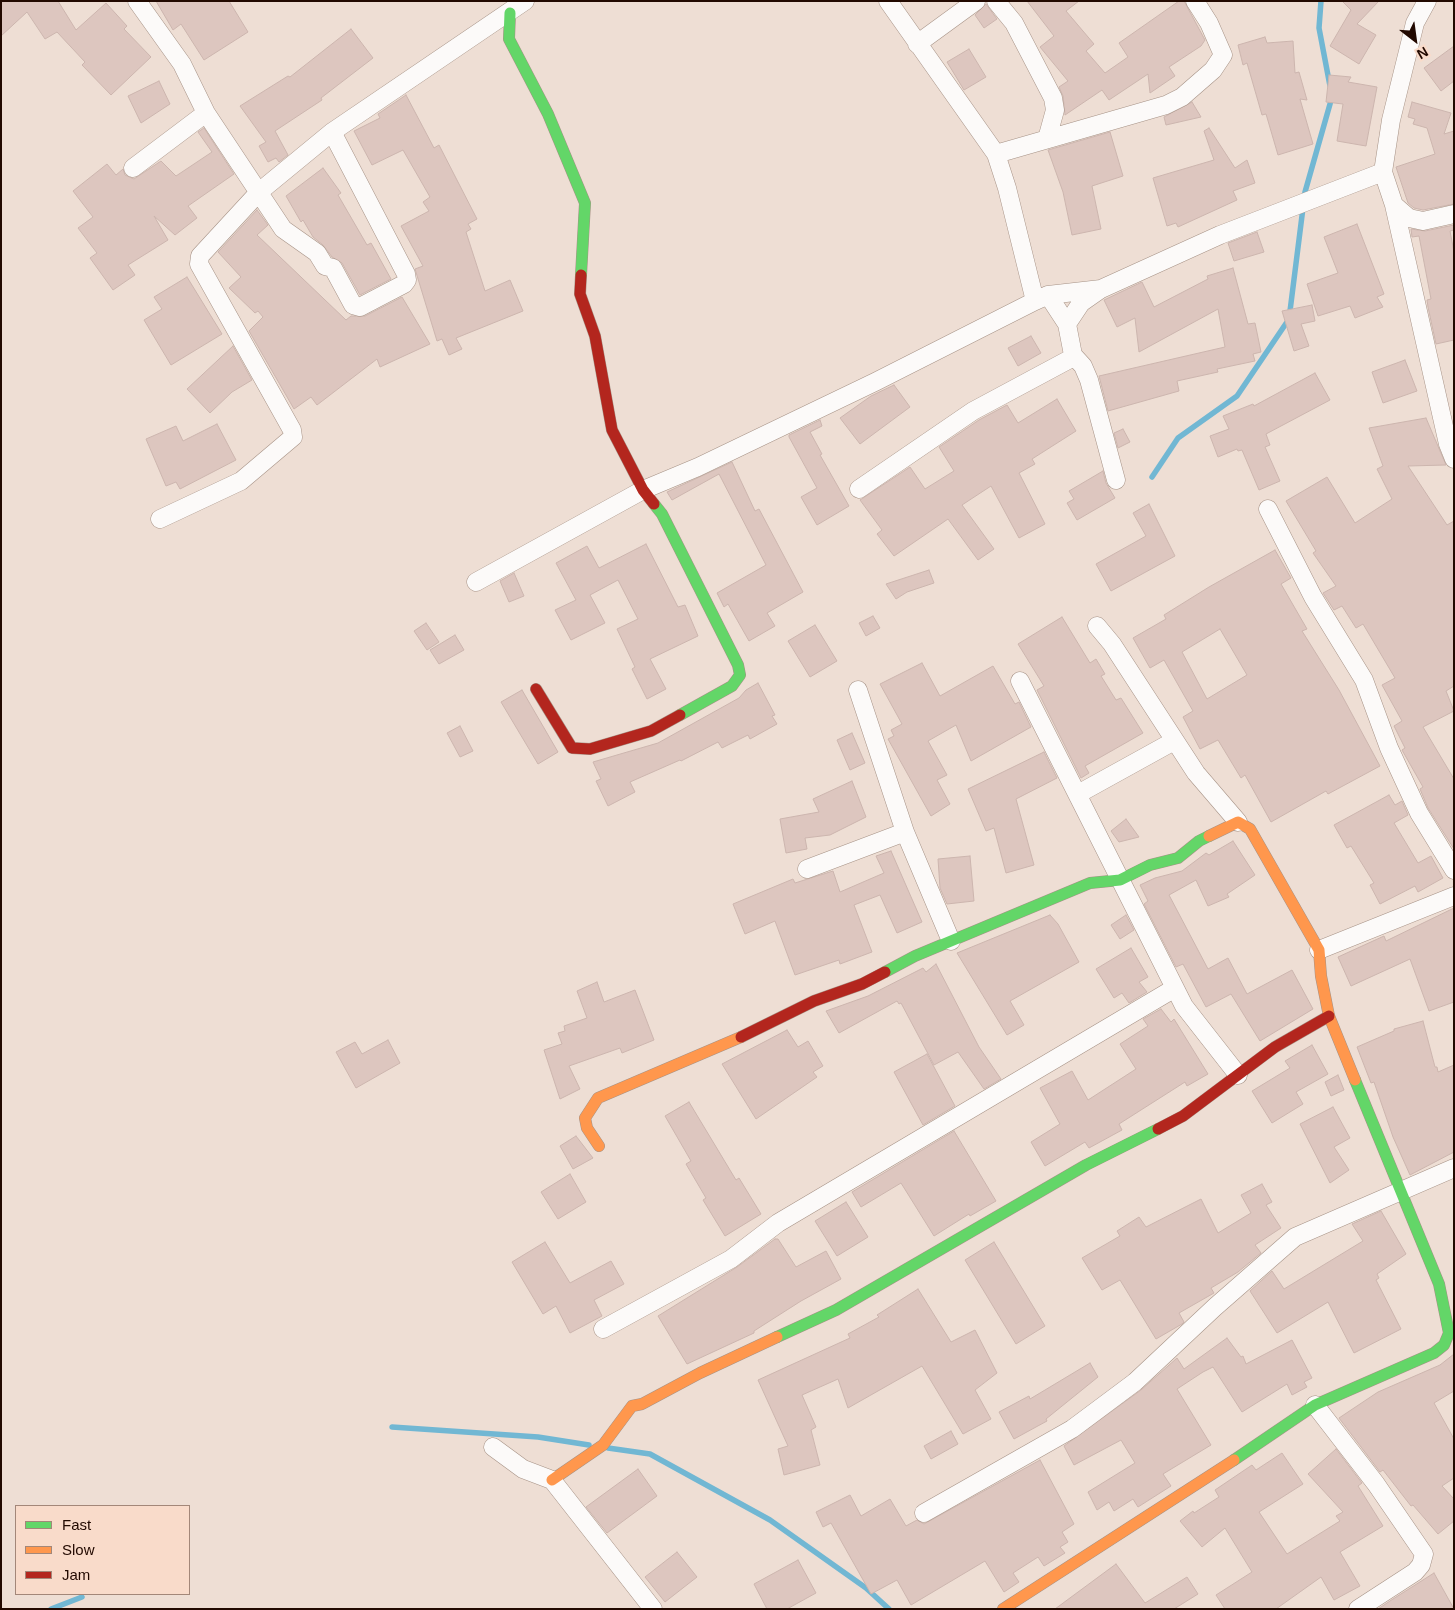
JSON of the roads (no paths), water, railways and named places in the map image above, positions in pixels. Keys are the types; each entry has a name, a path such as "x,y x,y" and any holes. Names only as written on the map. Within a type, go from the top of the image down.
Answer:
{"street":[{"path":"137,1 182,64 206,113 283,229 318,252 325,266 333,268 353,304 360,307 404,284 407,280 406,274 332,132"},
{"path":"160,519 241,481 293,438 292,430 199,264 200,256 259,192 332,132 510,13 525,1"},
{"path":"888,1 996,154 1041,298 1067,324 1073,355 1084,366 1116,480"},
{"path":"917,44 976,1"},
{"path":"996,1 1014,23 1053,98 1055,110 1047,139"},
{"path":"996,154 1166,105 1182,97 1213,70 1223,55 1209,23 1195,1"},
{"path":"1427,1 1415,23 1391,120 1383,172 1394,205 1448,444 1454,460"},
{"path":"510,13 509,38 548,114 585,203 580,294 595,336 612,430 644,490 662,514 738,665 740,676 732,686 651,731 590,749 572,748 536,689"},
{"path":"133,168 206,113"},
{"path":"1067,324 1081,303 1101,289 1220,235 1383,172"},
{"path":"1394,205 1409,218 1423,221 1454,214"},
{"path":"476,582 644,490 698,467 866,387 1041,298 1101,289"},
{"path":"859,489 973,411 1070,359 1073,355"},
{"path":"1268,509 1313,597 1364,680 1389,748 1419,813 1454,870"},
{"path":"1003,1609 1190,1490 1315,1405 1449,1346 1449,1334 1439,1284 1329,1016 1321,976 1319,950 1250,829 1238,822 1196,773 1112,644 1097,626"},
{"path":"1020,681 1184,1006 1238,1075"},
{"path":"858,690 905,832 952,941"},
{"path":"1078,794 1174,741"},
{"path":"599,1146 586,1128 585,1118 598,1098 739,1038 814,1001 862,984 915,956 1090,883 1120,880 1150,865 1178,858 1199,841 1238,822"},
{"path":"808,869 905,832"},
{"path":"1319,950 1454,896"},
{"path":"604,1330 731,1260 778,1223 1175,988"},
{"path":"552,1480 602,1445 626,1418 633,1405 642,1404 700,1372 836,1310 1086,1165 1184,1116 1275,1047 1329,1016"},
{"path":"924,1513 1072,1429 1135,1382 1215,1307 1295,1237 1454,1168"},
{"path":"1315,1405 1376,1484 1424,1554 1421,1565 1415,1572 1358,1609"},
{"path":"493,1447 523,1469 552,1480 652,1609"}],"waterway":[{"path":"1321,1 1319,28 1330,86"},
{"path":"1152,477 1178,438 1237,396 1289,319 1305,192 1332,97"},
{"path":"392,1427 538,1437 589,1445"},
{"path":"608,1448 650,1454 770,1520 866,1588 889,1609"},
{"path":"51,1609 82,1597"}]}
